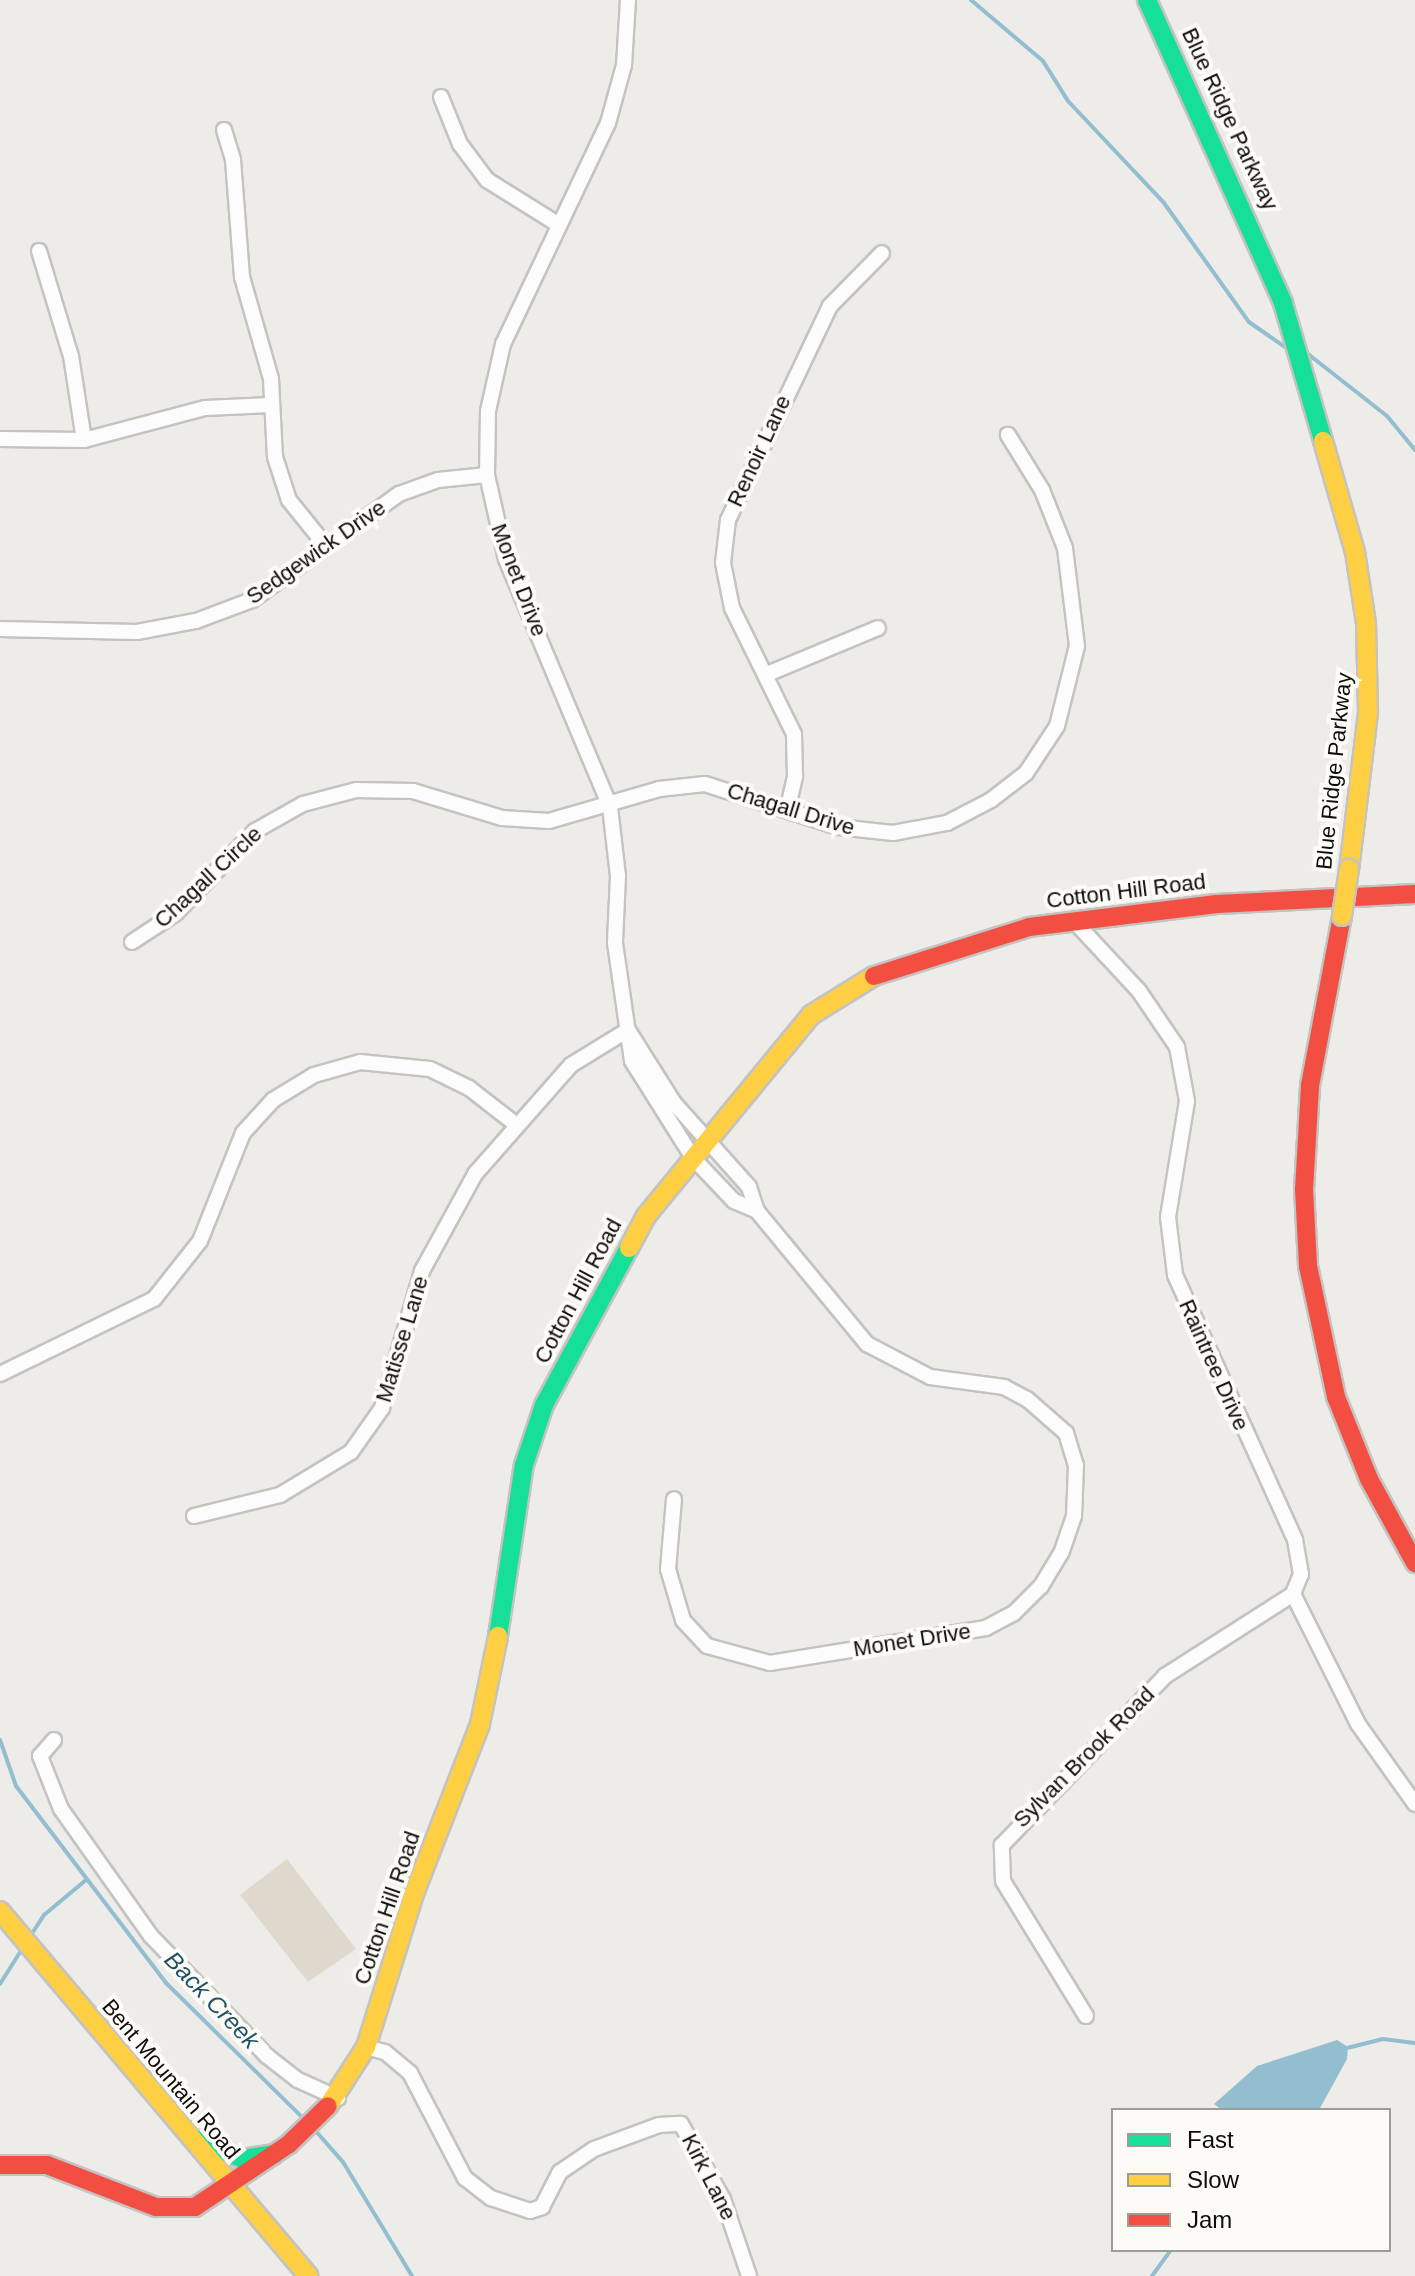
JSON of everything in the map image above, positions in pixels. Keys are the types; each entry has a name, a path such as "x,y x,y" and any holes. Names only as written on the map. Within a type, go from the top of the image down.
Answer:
{"street":[{"name":"Monet Drive","path":"628,0 618,95 499,356 488,411 487,475 506,559 610,807 618,876 615,943 628,1030 627,1047 644,1087 693,1158 734,1201 757,1211"},
{"name":"Blue Ridge Parkway","path":"1147,0 1260,240 1321,420 1351,536 1369,668 1349,869 1310,1086 1304,1189 1308,1266 1336,1397 1369,1479 1415,1563"},
{"path":"441,97 460,144 487,180 559,225"},
{"path":"224,130 233,160 242,277 267,354 280,479 289,500 326,546"},
{"path":"39,251 71,356 84,440"},
{"name":"Renoir Lane","path":"788,807 794,734 726,586 728,520 830,306 882,253"},
{"path":"0,439 84,440 205,408 271,405"},
{"name":"Chagall Drive","path":"610,807 659,789 705,784 867,832 918,830 991,800 1043,750 1073,679 1075,605 1055,518 1008,435"},
{"name":"Sedgewick Drive","path":"0,629 137,632 196,621 252,600 399,494 438,480 487,475"},
{"path":"767,674 878,628"},
{"name":"Chagall Circle","path":"132,942 176,913 255,831 329,795 398,789 525,821 610,807"},
{"name":"Cotton Hill Road","path":"0,2165 47,2165 175,2209 195,2207 275,2154 321,2117 338,2098 366,2047 415,1891 485,1707 532,1434 626,1245 791,1036 850,988 958,945 1073,920 1217,904 1415,894"},
{"name":"Raintree Drive","path":"1073,920 1139,991 1182,1062 1187,1101 1168,1217 1170,1251 1187,1308 1295,1540 1301,1574 1293,1594"},
{"name":"Monet Drive","path":"628,1030 674,1103 749,1187 757,1211 867,1344 930,1377 1004,1387 1045,1412 1066,1433 1076,1465 1074,1516 1041,1586 986,1628 770,1663 707,1646 683,1620 668,1569 674,1499"},
{"name":"Matisse Lane","path":"194,1516 307,1484 366,1433 392,1386 411,1304 436,1239 514,1123 571,1065 628,1030"},
{"path":"0,1374 154,1299 200,1241 243,1133 273,1100 314,1075 360,1062 430,1069 469,1088 514,1123"},
{"path":"1293,1594 1358,1724 1415,1804"},
{"name":"Sylvan Brook Road","path":"1086,2016 1003,1881 1002,1845 1165,1676 1293,1594"},
{"path":"54,1740 40,1756 61,1809 151,1936 267,2056 298,2080 338,2098"},
{"name":"Bent Mountain Road","path":"0,1911 308,2276"},
{"name":"Kirk Lane","path":"366,2047 385,2052 410,2073 465,2178 491,2198 530,2211 542,2207 560,2172 594,2149 659,2125 681,2124 723,2199 749,2276"},
{"path":"188,2135 243,2159 275,2154"}],"water":[{"path":"1337,2040 1348,2047 1347,2059 1320,2108 1219,2108 1214,2104 1257,2066"}],"building":[{"path":"287,1859 356,1949 308,1982 240,1895"}],"waterway":[{"path":"971,0 1043,61 1068,101 1164,203 1249,322 1285,347"},
{"path":"1308,354 1387,416 1415,450"},
{"name":"Back Creek","path":"0,1740 16,1786 166,1983 305,2120"},
{"path":"31,1935 44,1915 86,1880"},
{"path":"0,1984 22,1949"},
{"path":"1347,2048 1383,2039 1415,2043"},
{"name":"Back Creek","path":"314,2129 343,2162 412,2276"},
{"path":"1152,2276 1170,2252"}],"traffic: fast":[{"path":"1147,0 1283,303 1323,441"},
{"path":"498,1636 524,1465 544,1405 629,1248"},
{"path":"198,2140 243,2159 275,2154"}],"traffic: slow":[{"path":"1323,441 1355,552 1366,623 1368,713 1349,869"},
{"path":"1342,916 1349,869"},
{"path":"629,1248 646,1216 811,1015 874,976"},
{"path":"328,2106 366,2047 415,1891 480,1724 498,1636"},
{"path":"0,1911 308,2276"}],"traffic: jam":[{"path":"874,976 1029,927 1217,904 1415,894"},
{"path":"1342,916 1310,1086 1304,1189 1308,1266 1336,1397 1369,1479 1415,1563"},
{"path":"0,2165 47,2165 156,2207 195,2207 289,2144 328,2106"}]}
